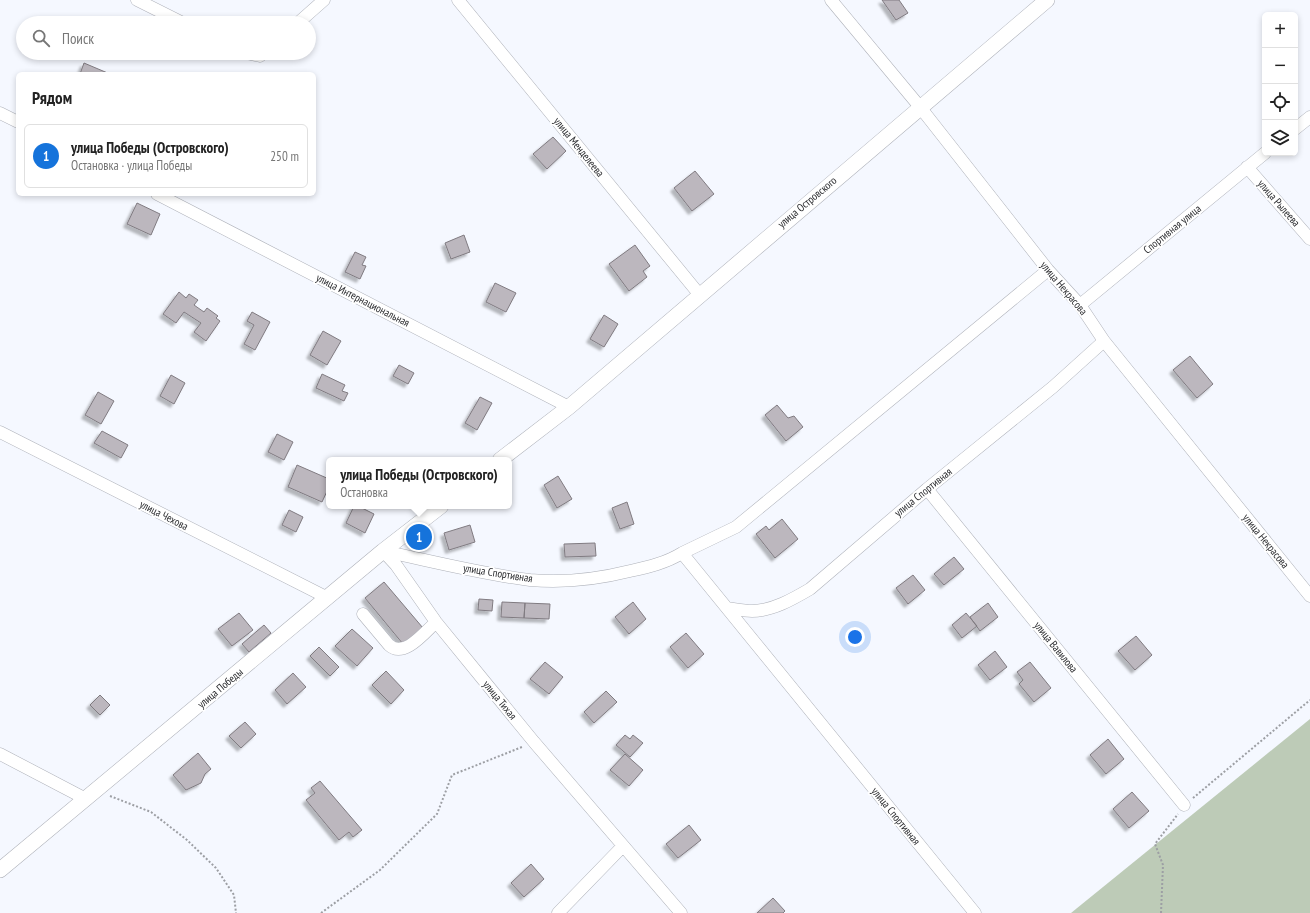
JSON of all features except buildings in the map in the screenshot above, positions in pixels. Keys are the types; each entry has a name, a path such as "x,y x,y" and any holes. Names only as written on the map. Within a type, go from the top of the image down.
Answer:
{"main road":[{"name":"улица Островского","path":"568,406 1047,0"},
{"path":"504,457 568,406"},
{"name":"улица Победы","path":"0,870 383,551 437,509"}],"street":[{"path":"137,0 169,16"},
{"path":"306,16 324,0"},
{"name":"улица Менделеева","path":"458,0 699,294"},
{"name":"улица Некрасова","path":"832,0 920,107 1048,270 1080,305 1104,341 1310,596"},
{"path":"0,113 16,121"},
{"path":"1298,127 1310,117"},
{"name":"Спортивная улица","path":"1080,305 1262,155"},
{"name":"улица Рылеева","path":"1247,167 1310,239"},
{"name":"улица Интернациональная","path":"161,196 568,406"},
{"name":"улица Спортивная","path":"383,551 482,572 531,580 575,580 613,575 648,567 672,559 736,527 1048,270"},
{"name":"улица Спортивная","path":"727,608 752,611 766,608 793,599 810,589 927,489 1053,387 1104,341"},
{"name":"улица Чехова","path":"0,432 328,598"},
{"name":"улица Вавилова","path":"927,489 1184,805"},
{"name":"улица Тихая","path":"383,551 396,565 436,622 534,742 681,913"},
{"name":"улица Спортивная","path":"682,553 974,913"},
{"path":"363,614 392,648 399,649 406,648 436,622"},
{"path":"0,754 91,795"},
{"path":"558,913 623,846"}],"path":[{"path":"1162,913 1163,865 1155,844 1184,805 1310,700"},
{"path":"321,913 380,870 437,814 452,775 534,742"},
{"path":"91,795 151,812 187,840 216,868 234,895 236,913"}],"green space":[{"path":"1310,719 1310,913 1071,913"}],"place":[{"name":"улица Победы (Островского)","path":"419,537"}]}
